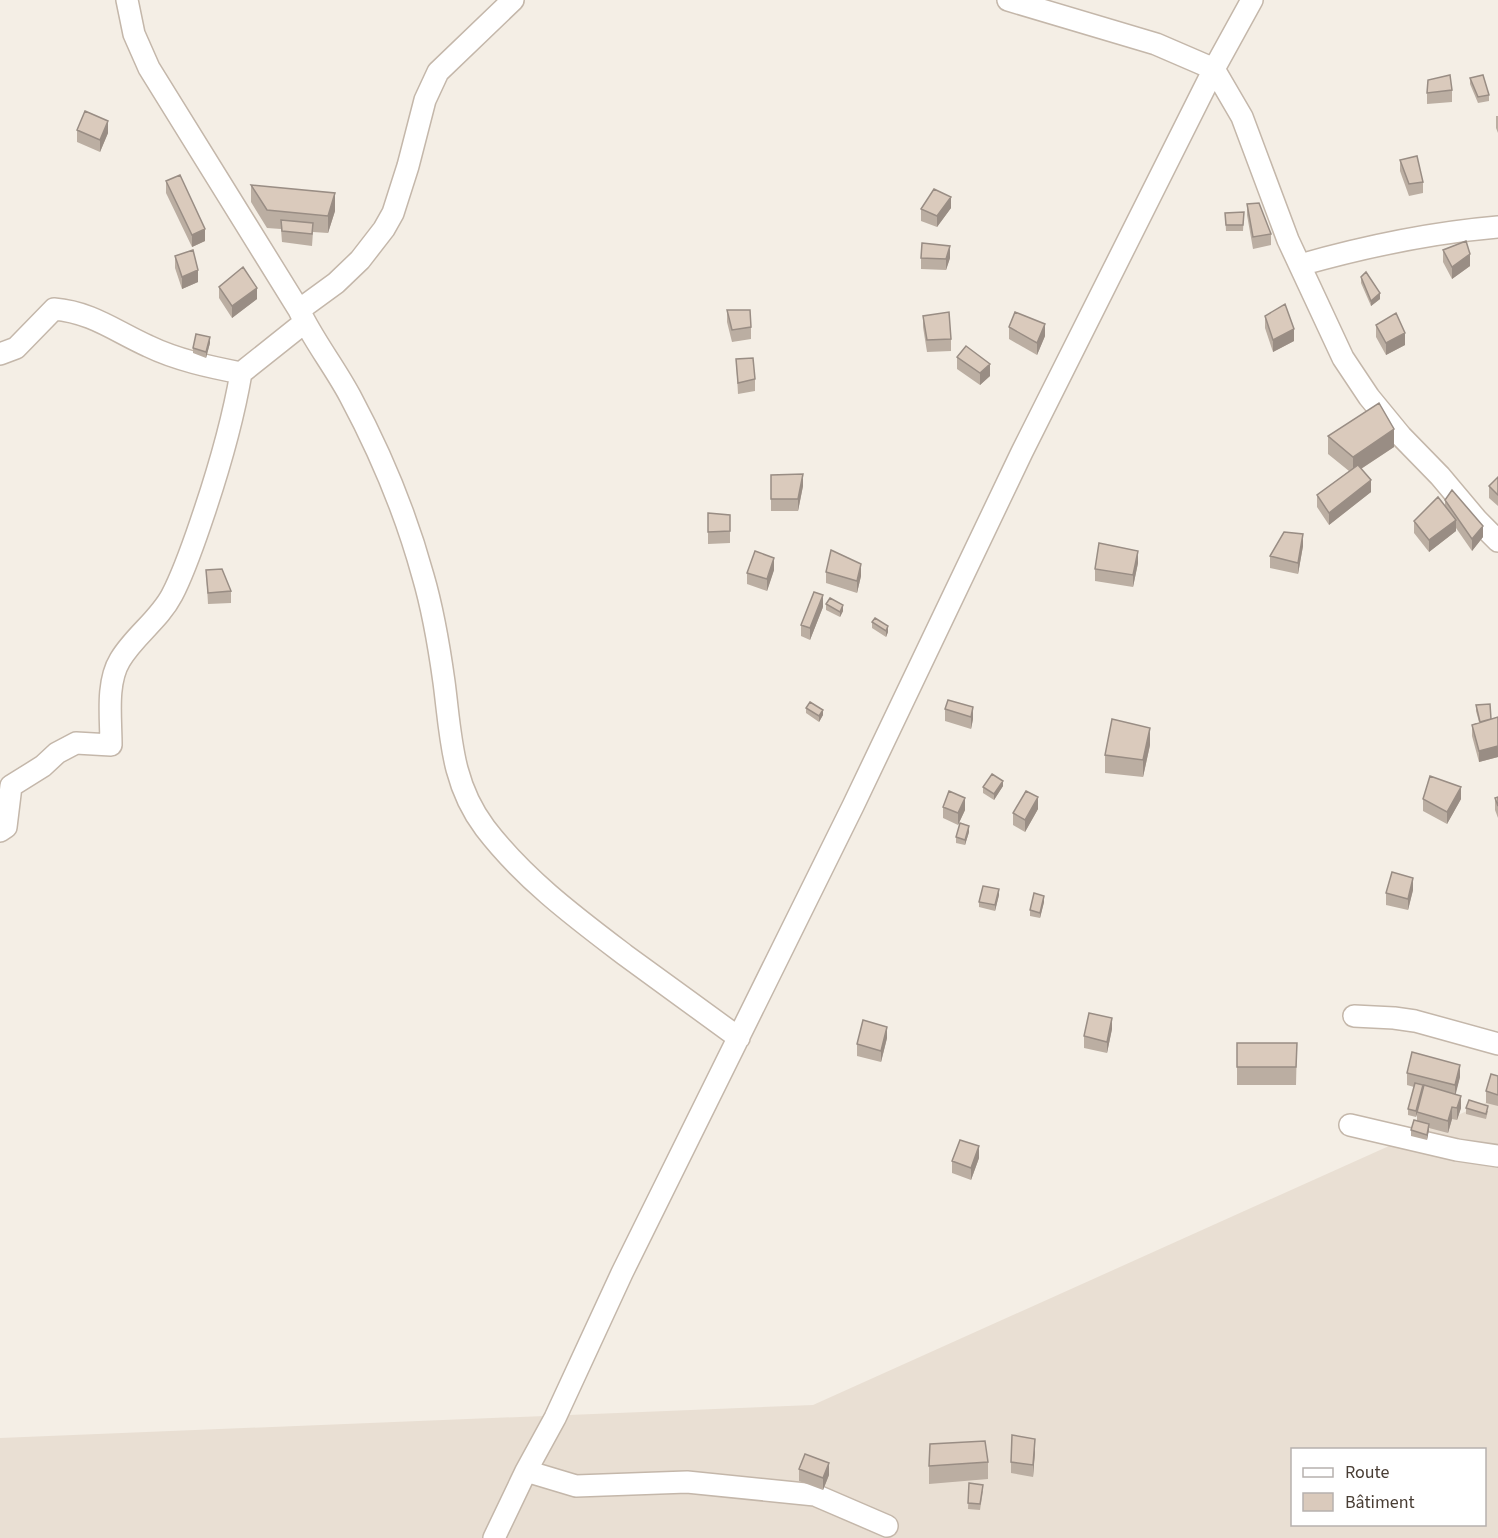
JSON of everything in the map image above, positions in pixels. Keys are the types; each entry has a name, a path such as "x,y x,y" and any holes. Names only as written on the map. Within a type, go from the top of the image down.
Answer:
{"street":[{"path":"127,0 134,34 149,68 349,395 388,477 423,576 436,630 453,758 464,794 484,827 522,871 545,892 599,935 739,1038"},
{"path":"0,831 6,827 11,786 43,766 57,753 76,743 111,745 112,678 121,659 153,622 171,596 194,544 234,416 241,373 360,260 384,229 393,213 425,100 438,72 513,0"},
{"path":"1008,0 1156,44 1214,69 1242,117 1276,209 1343,358 1369,398 1401,436 1498,541"},
{"path":"494,1538 526,1471 555,1418 622,1273 854,806 1022,452 1214,69 1252,0"},
{"path":"1300,266 1429,234 1498,227"},
{"path":"0,354 16,348 54,309 91,317 150,347 216,368 241,373"},
{"path":"1354,1016 1415,1021 1498,1044"},
{"path":"1350,1125 1457,1150 1498,1156"},
{"path":"526,1471 576,1485 687,1482 815,1495 887,1526"}],"shaded area":[{"path":"1498,1097 1498,1538 0,1538 0,1438 813,1405"}],"building":[{"path":"1450,75 1452,90 1427,93 1428,80"},
{"path":"1483,75 1489,95 1478,97 1470,78"},
{"path":"85,111 108,121 100,140 77,130"},
{"path":"1417,156 1423,182 1409,184 1400,160"},
{"path":"180,175 205,229 192,235 166,181"},
{"path":"251,185 335,193 328,216 267,210"},
{"path":"934,189 951,197 937,216 921,209"},
{"path":"1259,203 1271,234 1253,237 1247,204"},
{"path":"1244,212 1243,225 1226,225 1225,213"},
{"path":"281,220 313,223 312,234 282,231"},
{"path":"1466,241 1470,254 1452,267 1443,250"},
{"path":"922,243 950,246 946,259 921,258"},
{"path":"193,250 198,270 182,277 175,256"},
{"path":"243,267 257,288 232,306 219,287"},
{"path":"1366,272 1380,293 1371,301 1361,277"},
{"path":"1285,304 1294,329 1273,340 1265,316"},
{"path":"727,310 750,310 751,327 732,330"},
{"path":"949,312 951,339 927,340 923,316"},
{"path":"1015,312 1045,324 1037,343 1009,327"},
{"path":"1396,313 1405,333 1386,343 1376,325"},
{"path":"196,334 210,337 206,352 193,348"},
{"path":"966,346 990,364 980,373 957,357"},
{"path":"753,358 755,379 738,383 736,359"},
{"path":"1379,403 1394,429 1353,457 1328,436"},
{"path":"1358,465 1371,480 1329,513 1317,495"},
{"path":"803,474 798,499 771,499 771,475"},
{"path":"1498,477 1498,495 1489,486"},
{"path":"1452,490 1483,526 1472,539 1445,500"},
{"path":"1438,497 1456,520 1429,540 1414,521"},
{"path":"708,513 730,515 730,531 708,532"},
{"path":"1284,532 1303,534 1298,563 1270,556"},
{"path":"1099,543 1138,551 1133,575 1095,569"},
{"path":"831,550 861,564 857,581 826,572"},
{"path":"755,551 774,558 767,579 747,573"},
{"path":"222,569 231,591 208,593 206,570"},
{"path":"814,592 823,595 810,628 801,625"},
{"path":"830,598 843,605 840,612 826,604"},
{"path":"875,618 888,626 886,631 872,622"},
{"path":"948,700 973,707 971,717 945,709"},
{"path":"810,702 823,710 819,716 806,708"},
{"path":"1490,704 1491,719 1480,722 1476,705"},
{"path":"1498,717 1498,746 1479,751 1472,725"},
{"path":"1112,719 1150,728 1143,760 1105,755"},
{"path":"992,774 1003,781 994,794 983,787"},
{"path":"1430,776 1461,787 1447,812 1423,799"},
{"path":"949,791 965,798 958,813 943,807"},
{"path":"1026,791 1038,797 1025,820 1013,813"},
{"path":"960,823 969,826 965,840 956,837"},
{"path":"1392,872 1413,878 1408,899 1386,893"},
{"path":"983,886 999,889 995,905 979,902"},
{"path":"1034,893 1044,896 1040,913 1030,910"},
{"path":"1089,1013 1112,1018 1107,1042 1084,1036"},
{"path":"863,1020 887,1027 881,1051 857,1044"},
{"path":"1237,1043 1297,1043 1296,1067 1237,1067"},
{"path":"1412,1052 1460,1065 1455,1085 1407,1073"},
{"path":"1491,1074 1498,1076 1498,1095 1486,1091"},
{"path":"1415,1083 1423,1085 1416,1111 1408,1109"},
{"path":"1424,1085 1461,1096 1457,1108 1452,1107 1448,1121 1417,1112"},
{"path":"1469,1100 1488,1106 1486,1114 1466,1108"},
{"path":"1414,1120 1429,1124 1427,1135 1411,1130"},
{"path":"960,1140 979,1146 971,1168 952,1161"},
{"path":"1012,1435 1035,1439 1033,1465 1011,1462"},
{"path":"985,1441 988,1462 929,1466 930,1444"},
{"path":"805,1454 829,1463 823,1478 799,1469"},
{"path":"969,1483 983,1485 980,1504 968,1503"}]}
